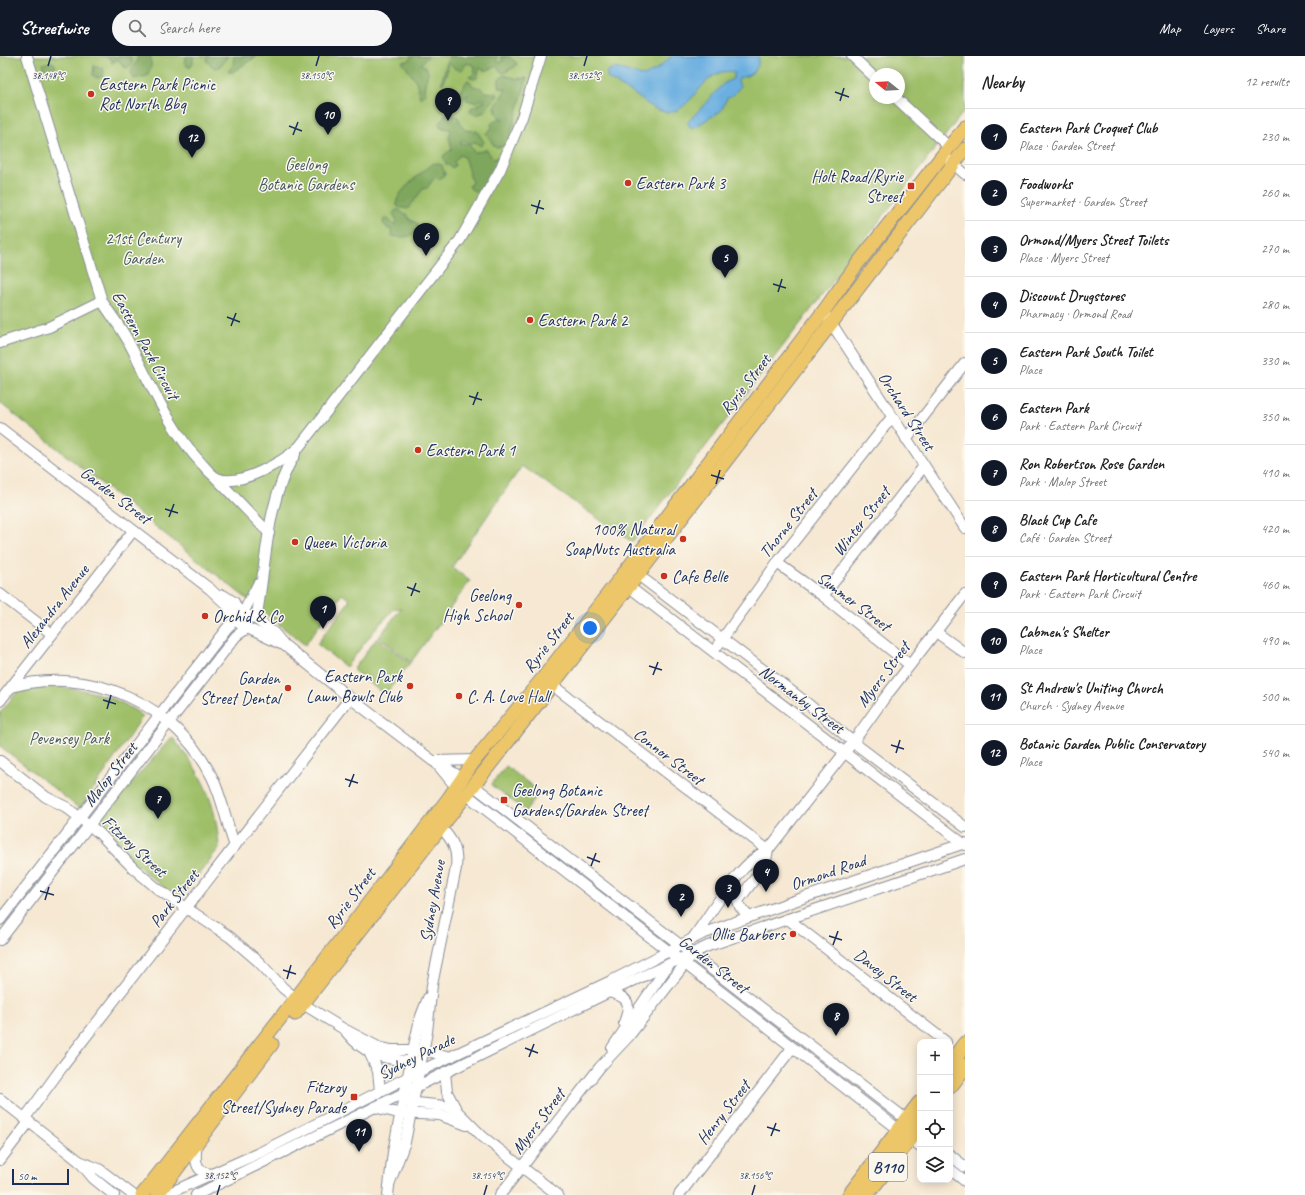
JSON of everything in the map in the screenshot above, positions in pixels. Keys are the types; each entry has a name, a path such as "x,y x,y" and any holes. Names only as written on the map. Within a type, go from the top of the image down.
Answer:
{"highway":[{"path":"953,1082 965,1066"},
{"name":"B110","path":"866,1195 914,1131 918,1111"},
{"name":"B110","path":"850,1195 914,1131"}],"main road":[{"name":"Ryrie Street","path":"142,1195 470,791 548,682 633,571 855,267 965,127"},
{"name":"Ryrie Street","path":"633,571 831,323 952,165 965,151"},
{"name":"Ryrie Street","path":"158,1195 475,760 548,682"},
{"name":"Garden Street","path":"460,782 470,791"}],"street":[{"name":"Eastern Park Circuit","path":"27,56 75,215 94,270 101,298 125,335 173,426 192,452 213,476 269,533"},
{"path":"238,618 250,616 256,619 269,533 281,480 299,447 460,240 500,170 522,117 541,56"},
{"path":"852,56 869,72"},
{"path":"902,104 949,148 965,151"},
{"path":"949,148 952,165 965,174"},
{"path":"0,337 46,322 101,298"},
{"path":"0,343 49,327 101,298"},
{"name":"Orchard Street","path":"823,312 965,528"},
{"path":"906,439 965,363"},
{"name":"Thorne Street","path":"713,651 777,563 892,416"},
{"name":"Garden Street","path":"0,428 210,590 234,602 238,618 246,629 255,630 284,645 350,698 414,745 460,782"},
{"path":"213,476 221,479 228,479 252,474 284,459 299,447"},
{"name":"Winter Street","path":"823,596 924,466"},
{"name":"Alexandra Avenue","path":"0,702 132,531"},
{"name":"Summer Street","path":"777,563 823,596 910,665"},
{"name":"Normanby Street","path":"633,571 721,640 807,703 853,742 965,827"},
{"path":"238,618 252,598 262,575"},
{"name":"Normanby Street","path":"624,583 964,844"},
{"path":"0,594 52,634"},
{"name":"Myers Street","path":"687,942 754,858 768,850 846,752 910,665 965,594"},
{"name":"Malop Street","path":"0,920 192,672 238,618"},
{"name":"Garden Street","path":"256,619 274,633 284,645"},
{"name":"Malop Street","path":"0,940 236,636 246,629"},
{"path":"936,632 965,653"},
{"path":"192,672 202,680"},
{"path":"12,687 43,680 68,680 90,683 131,697 159,715 190,743 209,772 221,797 235,846"},
{"name":"Connor Street","path":"548,682 768,850"},
{"name":"Park Street","path":"0,1160 27,1120 186,908 350,698"},
{"path":"433,761 475,760"},
{"name":"Fitzroy Street","path":"0,761 46,796 66,806 90,825 142,877 163,894 235,941 259,962 283,988 299,1001 342,1028 380,1048 418,1050 451,1057"},
{"path":"902,795 910,785"},
{"name":"Garden Street","path":"470,791 522,822 656,925 687,942 692,953 914,1131"},
{"name":"Garden Street","path":"470,791 514,832 648,935 675,959 712,985 792,1048 914,1131"},
{"path":"514,832 522,822"},
{"name":"Sydney Avenue","path":"388,1195 390,1182 402,1151 407,1099 418,1050 420,1019 432,985 457,864 455,844 441,828"},
{"name":"Ormond Road","path":"687,942 749,916 964,844"},
{"name":"Myers Street","path":"743,894 765,865 768,850"},
{"name":"Ormond Road","path":"692,953 717,943 965,859"},
{"path":"572,877 580,867"},
{"path":"732,885 743,894 738,901 738,904 749,916"},
{"name":"Davey Street","path":"788,919 942,1039"},
{"path":"648,935 656,925"},
{"name":"Sydney Parade","path":"196,1195 374,1107 407,1099 415,1088 445,1072 675,959 687,942"},
{"name":"Sydney Parade","path":"165,1195 212,1174 380,1091 414,1069 451,1057 675,959 692,953"},
{"name":"Myers Street","path":"600,1067 621,1033 675,959"},
{"name":"Myers Street","path":"500,1195 600,1067 629,1036 675,959"},
{"path":"712,985 720,974"},
{"path":"608,992 622,996 628,1003 628,1011 621,1033"},
{"name":"Fitzroy Street","path":"342,1028 354,1041 370,1054 414,1069"},
{"name":"Henry Street","path":"679,1195 792,1048"},
{"name":"Fitzroy Street","path":"370,1054 378,1071 380,1091"},
{"name":"Sydney Avenue","path":"414,1069 415,1088"},
{"path":"445,1072 447,1092 458,1112 471,1126 522,1168 558,1195"},
{"path":"0,1099 79,1161 93,1178 114,1195"},
{"path":"407,1099 444,1106 458,1112"},
{"path":"374,1107 384,1111 440,1114 471,1126"},
{"path":"197,1142 195,1155 196,1165 202,1172 212,1174"},
{"path":"953,1157 965,1167"},
{"path":"79,1161 100,1169 133,1195"},
{"path":"953,1171 965,1181"}],"green space":[{"path":"0,56 965,56 965,110 632,542 522,466 452,567 470,581 411,662 379,637 401,608 394,609 381,622 346,667 317,644 350,600 342,594 305,645 0,403"},
{"path":"103,56 131,56 129,57 132,65 125,68 118,59 112,63 111,59"},
{"path":"138,56 151,56 151,67 147,76 134,79 132,76 132,70"},
{"path":"187,56 193,56 193,63 189,68 184,62"},
{"path":"207,56 228,56 216,69 207,62"},
{"path":"234,56 257,56 231,73 228,71 233,66"},
{"path":"413,56 429,56 421,64 426,67 428,72 424,89 426,93 420,98 416,81 402,62 408,61"},
{"path":"449,56 497,56 497,61 499,63 502,62 502,56 508,56 517,63 516,66 504,73 501,72 497,66 485,71 480,68 477,78 473,79 469,77 474,74 475,66 467,63 462,70 455,69 450,63 443,83 441,83"},
{"path":"51,62 55,64 55,71 59,74 46,74 43,64"},
{"path":"94,65 102,68 104,72 102,77 97,78 93,75"},
{"path":"504,75 517,79 527,78 508,143 500,147 495,147 486,133 492,128 491,124 498,119 503,119 498,116 495,107 506,89 500,88 499,84 499,80"},
{"path":"469,80 473,86 481,88 485,92 497,93 497,97 489,105 485,112 476,115 470,112 471,108 485,101 483,99 475,102 466,100 468,94 458,104 448,106 446,104 457,96"},
{"path":"450,114 458,117 464,130 477,131 484,142 481,146 475,142 471,143 463,140 460,143 469,144 474,152 483,151 485,149 494,159 498,157 496,162 498,164 484,192 480,194 471,189 469,186 472,182 464,157 460,155 454,162 455,165 453,168 446,164 443,156 452,149 449,137 451,130 441,127 439,124 444,117 443,115"},
{"path":"434,163 442,165 445,175 439,179 435,177 427,188 423,189 408,209 398,207 397,202 403,190 416,177"},
{"path":"396,210 400,210 403,214 407,214 409,219 418,224 415,232 409,236 392,236 391,229 388,229 383,223 384,219 387,218 396,225 397,221 393,213"},
{"path":"377,638 410,663 385,695 353,670"},
{"name":"Pevensey Park","path":"52,687 77,689 100,694 122,703 143,716 80,809 0,746 0,713 17,692"},
{"path":"172,737 191,762 206,788 215,816 219,848 179,900 129,859 95,824"},
{"path":"506,766 540,792 526,811 491,785"}],"water":[{"path":"672,56 758,56 759,61 758,65 751,74 739,78 738,81 740,87 731,97 727,98 721,111 693,128 689,126 688,122 723,84 734,78 734,72 723,72 714,76 705,83 683,106 675,111 666,112 651,107 635,95 607,78 607,72 614,69 624,70 644,76 657,69"}],"place":[{"name":"Eastern Park Picnic Rot North Bbq","path":"91,94"},
{"name":"Eastern Park Horticultural Centre","path":"448,121"},
{"name":"Cabmen's Shelter","path":"328,135"},
{"name":"Botanic Garden Public Conservatory","path":"192,158"},
{"name":"Eastern Park 3","path":"628,183"},
{"name":"Holt Road/Ryrie Street","path":"911,186"},
{"name":"Eastern Park","path":"426,256"},
{"name":"Eastern Park South Toilet","path":"725,278"},
{"name":"Eastern Park 2","path":"530,320"},
{"name":"Eastern Park 1","path":"418,450"},
{"name":"100% Natural SoapNuts Australia","path":"683,539"},
{"name":"Queen Victoria","path":"295,542"},
{"name":"Cafe Belle","path":"664,576"},
{"name":"Geelong High School","path":"519,605"},
{"name":"Orchid & Co","path":"205,616"},
{"name":"Eastern Park Croquet Club","path":"323,629"},
{"name":"Eastern Park Lawn Bowls Club","path":"410,686"},
{"name":"Garden Street Dental","path":"288,688"},
{"name":"C. A. Love Hall","path":"459,696"},
{"name":"Geelong Botanic Gardens/Garden Street","path":"504,800"},
{"name":"Ron Robertson Rose Garden","path":"158,819"},
{"name":"Discount Drugstores","path":"766,892"},
{"name":"Ormond/Myers Street Toilets","path":"728,908"},
{"name":"Foodworks","path":"681,917"},
{"name":"Ollie Barbers","path":"793,934"},
{"name":"Black Cup Cafe","path":"836,1036"},
{"name":"Fitzroy Street/Sydney Parade","path":"354,1097"},
{"name":"St Andrew's Uniting Church","path":"359,1152"}],"park label":[{"name":"Geelong Botanic Gardens","path":"306,174"},
{"name":"21st Century Garden","path":"143,248"}]}
